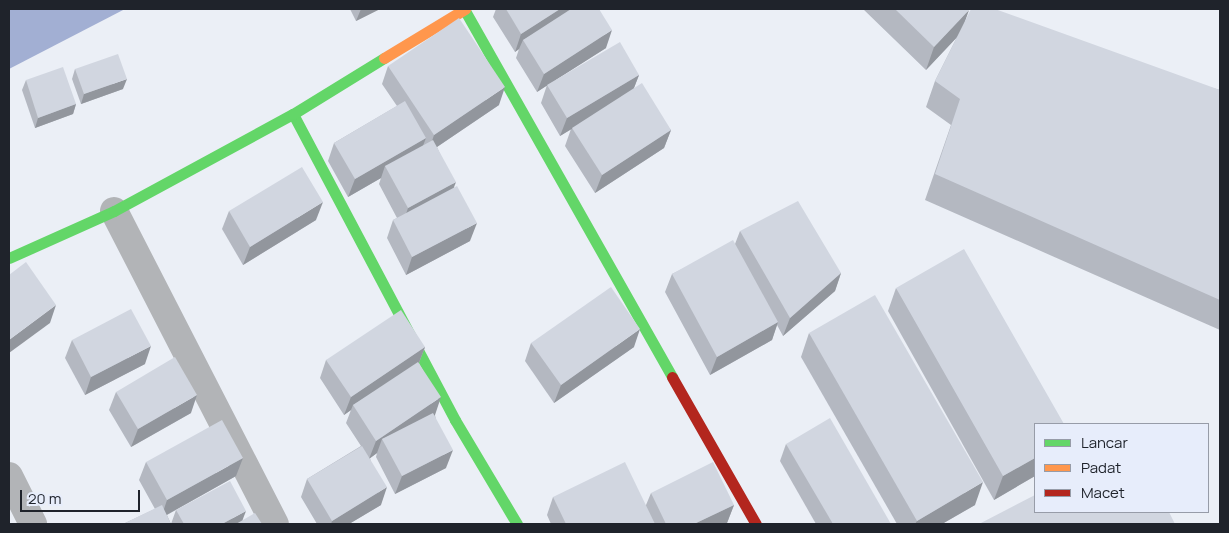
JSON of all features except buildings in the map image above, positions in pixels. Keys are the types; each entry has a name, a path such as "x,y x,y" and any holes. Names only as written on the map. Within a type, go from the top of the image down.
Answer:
{"street":[{"path":"9,258 114,211 293,114 465,9 756,524"},
{"path":"293,114 455,420 517,524"},
{"path":"114,211 275,524"},
{"path":"9,476 33,524"}],"water":[{"path":"9,9 125,9 9,69"}],"traffic: fast":[{"path":"464,9 672,377"},
{"path":"9,258 114,211 293,114 384,58"},
{"path":"293,114 455,420 517,524"}],"traffic: slow":[{"path":"384,58 465,9"}],"traffic: jam":[{"path":"672,377 756,524"}]}
